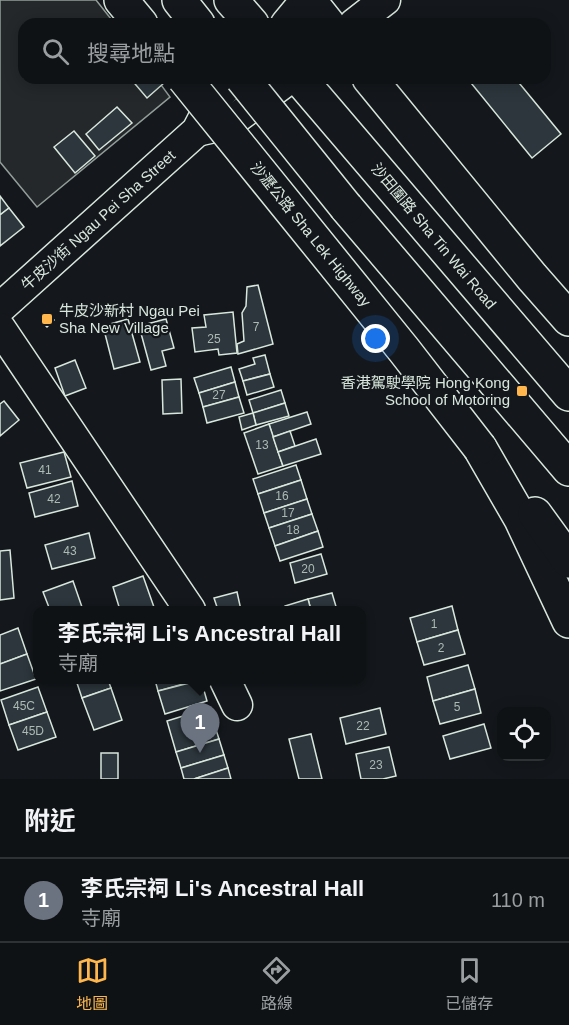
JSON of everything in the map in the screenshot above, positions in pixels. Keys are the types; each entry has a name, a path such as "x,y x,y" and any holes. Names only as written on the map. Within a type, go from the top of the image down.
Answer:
{"main road":[{"path":"121,0 136,18"},
{"path":"179,0 193,18"},
{"path":"231,0 247,18"},
{"path":"308,0 323,18"},
{"name":"沙瀝公路 Sha Lek Highway","path":"189,84 397,341 480,448 539,518 569,561"},
{"path":"247,84 346,207 569,469"},
{"name":"沙田圍路 Sha Tin Wai Road","path":"304,84 569,394"},
{"path":"374,84 569,319"},
{"path":"480,448 521,519 569,621"}],"street":[{"path":"292,18 308,0"},
{"path":"362,18 385,0"},
{"name":"牛皮沙街 Ngau Pei Sha Street","path":"0,308 197,131 212,102 230,84"},
{"name":"牛皮沙街 Ngau Pei Sha Street","path":"197,131 228,124 282,84"},
{"path":"0,328 187,606"}],"shaded area":[{"path":"0,0 96,0 110,18 18,18 18,84 160,84 170,97 37,207 0,162"}],"building":[{"path":"135,84 163,84 147,98"},
{"path":"472,84 520,84 561,134 532,158"},
{"path":"117,107 132,123 99,150 86,134"},
{"path":"74,131 95,156 75,173 54,147"},
{"path":"0,196 9,208 0,215"},
{"path":"9,208 24,227 0,246 0,215"},
{"path":"258,285 273,344 238,354 237,344 244,341 242,313 246,306 247,287"},
{"path":"233,312 237,353 219,355 218,349 195,352 192,328 206,327 204,315"},
{"path":"50,316 54,320 47,327 42,322"},
{"path":"128,319 140,362 114,369 103,326"},
{"path":"166,319 174,348 162,351 166,366 151,370 139,326"},
{"path":"265,355 270,374 243,381 239,369 255,364 253,358"},
{"path":"75,360 86,388 65,396 55,368"},
{"path":"231,367 235,382 199,393 194,378"},
{"path":"270,374 274,387 247,395 243,381"},
{"path":"181,379 182,413 163,414 162,380"},
{"path":"235,382 239,397 203,407 199,393"},
{"path":"281,390 285,403 253,413 249,400"},
{"path":"239,397 244,413 207,423 203,407"},
{"path":"4,401 19,420 0,436 0,404"},
{"path":"285,403 289,416 256,425 253,413"},
{"path":"307,412 311,424 273,437 269,424"},
{"path":"253,413 256,425 242,430 239,417"},
{"path":"269,424 283,466 258,474 244,433"},
{"path":"290,431 295,446 278,452 273,437"},
{"path":"316,439 321,454 283,466 278,452"},
{"path":"64,452 71,477 27,488 20,463"},
{"path":"296,465 301,480 258,494 253,479"},
{"path":"301,480 307,499 264,513 258,494"},
{"path":"72,481 78,506 35,517 29,493"},
{"path":"307,499 312,514 269,528 264,513"},
{"path":"312,514 318,531 275,546 269,528"},
{"path":"318,531 323,547 280,561 275,546"},
{"path":"89,533 95,558 52,569 45,545"},
{"path":"10,550 14,598 0,600 0,551"},
{"path":"321,554 327,574 295,583 290,563"},
{"path":"143,576 154,606 119,606 113,587"},
{"path":"73,581 82,606 48,606 43,592"},
{"path":"237,592 240,606 217,606 214,598"},
{"path":"332,593 336,606 310,606 308,599"},
{"path":"308,599 310,606 285,606"},
{"path":"452,606 458,630 417,642 410,618"},
{"path":"18,628 27,654 0,664 0,635"},
{"path":"458,630 465,654 424,665 417,642"},
{"path":"27,654 33,671 33,680 0,691 0,664"},
{"path":"468,665 475,689 433,701 427,677"},
{"path":"77,684 110,684 111,688 82,698"},
{"path":"156,684 183,684 158,691"},
{"path":"185,684 202,684 207,701 165,714 158,691"},
{"path":"38,687 47,712 9,725 1,700"},
{"path":"111,688 122,720 94,730 82,698"},
{"path":"475,689 481,713 440,724 433,701"},
{"path":"209,708 219,739 176,752 167,721"},
{"path":"380,708 386,734 346,744 340,718"},
{"path":"47,712 56,737 18,750 9,725"},
{"path":"484,724 491,748 450,759 443,736"},
{"path":"311,734 322,779 299,779 289,739"},
{"path":"219,739 224,755 181,768 176,752"},
{"path":"389,747 396,776 383,779 361,779 356,754"},
{"path":"101,753 118,753 118,779 101,779"},
{"path":"224,755 228,768 194,779 184,779 181,768"},
{"path":"228,768 231,779 194,779"}],"place":[{"name":"牛皮沙新村 Ngau Pei Sha New Village","path":"47,319"},
{"name":"香港駕駛學院 Hong Kong School of Motoring","path":"522,391"},
{"name":"李氏宗祠 Li's Ancestral Hall","path":"200,753"}]}
